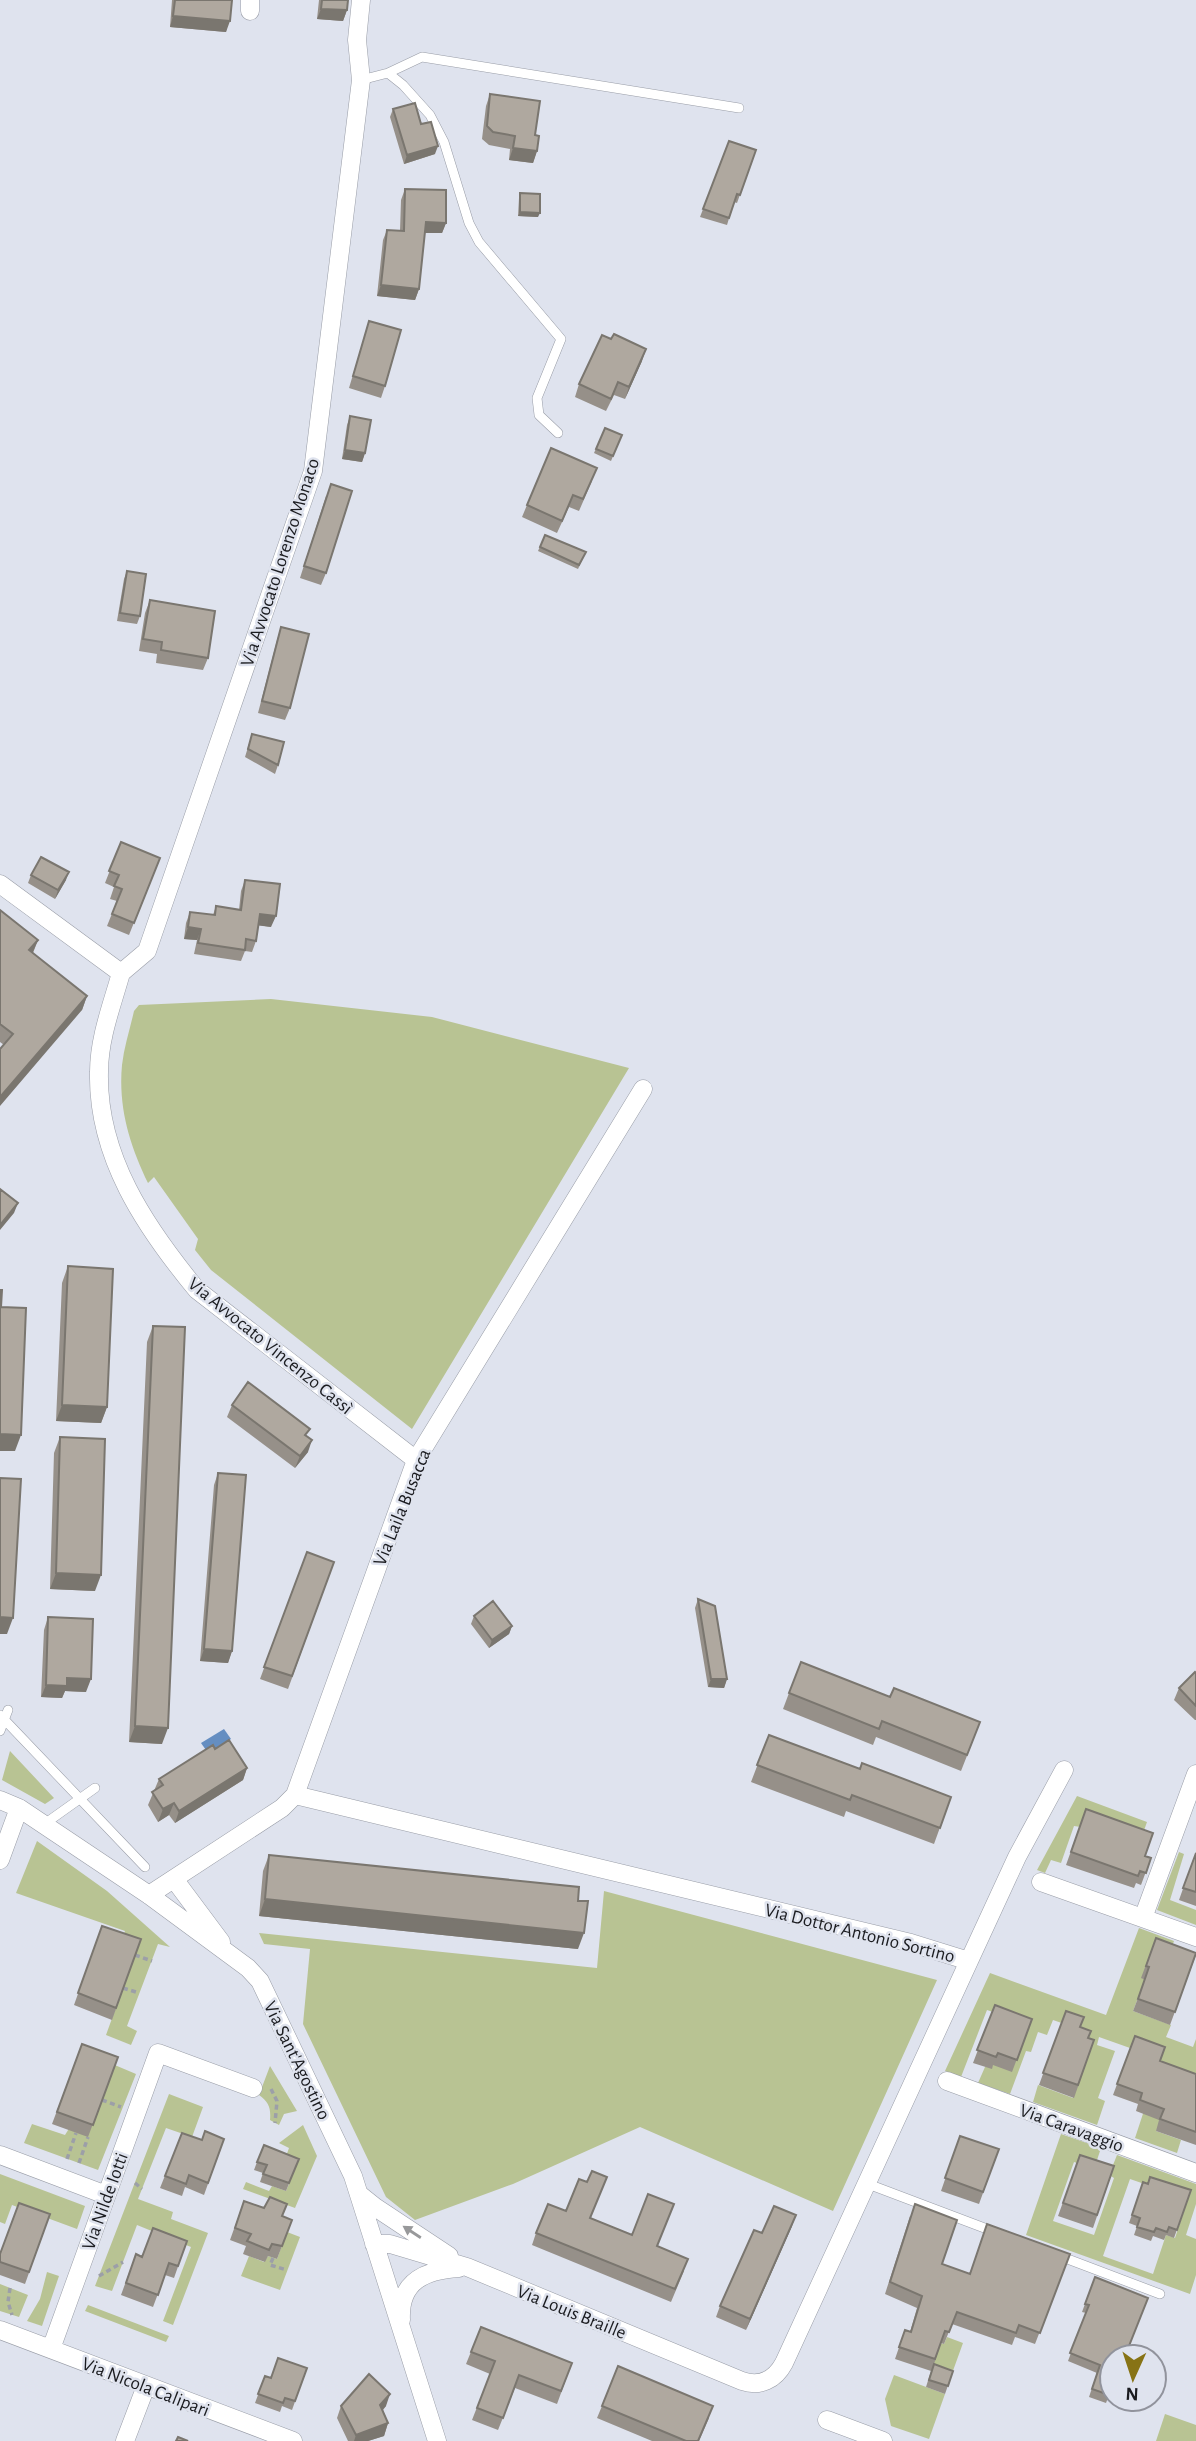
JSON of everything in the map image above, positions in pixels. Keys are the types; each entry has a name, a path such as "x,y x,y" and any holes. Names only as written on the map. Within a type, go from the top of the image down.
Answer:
{"street":[{"name":"Via Avvocato Lorenzo Monaco","path":"121,973 147,951 313,471 361,80 357,40 361,0"},
{"path":"0,884 121,973"},
{"name":"Via Avvocato Vincenzo Cassì","path":"121,973 102,1048 99,1070 101,1111 114,1163 140,1210 173,1261 197,1290 416,1460"},
{"name":"Via Laila Busacca","path":"295,1795 416,1460 643,1089"},
{"path":"969,1961 1017,1857 1064,1770"},
{"path":"1143,1918 1196,1774"},
{"path":"149,1895 282,1808 295,1795"},
{"name":"Via Dottor Antonio Sortino","path":"295,1795 898,1940 969,1961 784,2363 774,2377 767,2381"},
{"name":"Via Sant'Agostino","path":"0,1800 19,1808 149,1895 229,1953 260,1981 340,2146 359,2194 437,2441"},
{"path":"0,1860 19,1808"},
{"path":"174,1879 229,1953"},
{"path":"1041,1882 1196,1937"},
{"name":"Via Nilde Iotti","path":"51,2349 158,2053 258,2085"},
{"name":"Via Caravaggio","path":"947,2081 1196,2173"},
{"path":"0,2155 106,2195"},
{"path":"359,2194 467,2267"},
{"name":"Via Louis Braille","path":"374,2244 390,2244 467,2267 742,2381 750,2384 767,2381"},
{"path":"402,2330 401,2302 407,2289 417,2278 430,2272 467,2267"},
{"name":"Via Nicola Calipari","path":"0,2330 293,2441"},
{"path":"125,2441 146,2386"},
{"path":"827,2420 883,2441"}],"lane":[{"path":"361,80 388,73 422,57 739,108"},
{"path":"388,73 403,85 430,115 444,142 469,223 479,243 561,339 537,398 539,415 558,433"},
{"path":"0,1731 4,1715"},
{"path":"4,1715 145,1867"},
{"path":"44,1825 95,1788"},
{"path":"868,2184 1008,2236"},
{"path":"1046,2251 1160,2294"}],"path":[{"path":"135,1955 152,1961"},
{"path":"124,1988 139,1993"},
{"path":"258,2085 272,2091 277,2101 275,2123"},
{"path":"102,2100 123,2107"},
{"path":"67,2159 76,2133"},
{"path":"79,2163 88,2137"},
{"path":"135,2183 142,2189"},
{"path":"273,2258 270,2265 287,2270"},
{"path":"99,2276 123,2262"},
{"path":"10,2288 8,2302 12,2315"}],"green space":[{"path":"271,999 432,1017 629,1068 412,1429 211,1270 195,1250 198,1239 154,1177 148,1183 131,1141 121,1081 134,1011 139,1005"},
{"path":"10,1751 54,1798 45,1804 2,1780"},
{"path":"1077,1796 1147,1822 1142,1836 1074,1826 1061,1863 1051,1860 1045,1873 1037,1870"},
{"path":"37,1841 107,1891 170,1947 158,1944 127,2026 137,2031 131,2045 106,2035 136,1952 120,1946 125,1931 16,1893"},
{"path":"1179,1852 1184,1854 1170,1900 1196,1910 1196,1925 1157,1910"},
{"path":"604,1891 937,1980 833,2211 640,2127 513,2184 415,2220 386,2197 303,2024 310,1949 264,1944 259,1933 597,1968"},
{"path":"1139,1928 1174,1941 1168,1957 1142,1978 1145,1980 1133,2011 1171,2025 1166,2037 1193,2047 1196,2039 1196,2086 1156,2131 1181,2140 1177,2153 1135,2138 1161,2059 1099,2037 1097,2045 1115,2051 1098,2098 1105,2101 1097,2125 1033,2102 1038,2085 1073,2098 1079,2029 1053,2020 1047,2035 1038,2032 1031,2052 1026,2051 1010,2094 978,2083 985,2067 993,2065 1030,2025 987,2010 961,2077 945,2071 990,1973 1106,2015"},
{"path":"110,2063 136,2074 98,2170 24,2143 32,2124 65,2135"},
{"path":"270,2066 297,2111 284,2114 279,2125 270,2120 269,2106 259,2095"},
{"path":"169,2094 203,2107 192,2137 166,2128 138,2199 173,2212 171,2219 208,2233 173,2325 163,2321 191,2247 137,2225 112,2291 95,2286"},
{"path":"303,2125 317,2156 295,2208 243,2189 246,2182 269,2191 272,2186 286,2191 296,2167 284,2162 289,2148 279,2143"},
{"path":"1061,2134 1101,2148 1094,2169 1074,2162 1053,2221 1094,2235 1114,2178 1109,2175 1117,2155 1196,2184 1196,2204 1186,2235 1196,2239 1196,2275 1190,2294 1026,2235","holes":["1130,2179 1188,2199 1175,2238 1166,2235 1153,2274 1103,2256"]},
{"path":"0,2174 85,2206 77,2229 12,2205 5,2224 0,2222"},
{"path":"287,2232 300,2237 280,2290 241,2276 249,2256 264,2262 268,2256 277,2259"},
{"path":"47,2272 59,2276 42,2326 27,2321 40,2299"},
{"path":"0,2284 28,2295 19,2317 0,2311"},
{"path":"88,2305 169,2336 166,2342 85,2311"},
{"path":"947,2337 963,2343 950,2379 931,2371 940,2343 944,2344"},
{"path":"894,2375 945,2394 929,2439 891,2426 885,2399"},
{"path":"1165,2414 1196,2425 1196,2441 1156,2441"}],"water":[{"path":"224,1729 231,1739 208,1753 201,1743"}],"building":[{"path":"175,0 232,0 230,21 173,16"},
{"path":"322,0 348,0 347,10 321,9"},
{"path":"490,94 540,101 535,135 539,136 537,151 513,148 515,136 493,132 487,126"},
{"path":"415,103 421,124 431,122 438,146 407,155 393,109"},
{"path":"729,141 756,150 729,218 703,209"},
{"path":"405,189 446,190 446,223 426,222 419,289 381,285 387,230 404,231"},
{"path":"520,193 540,194 540,213 520,212"},
{"path":"369,321 401,330 385,386 353,376"},
{"path":"614,334 646,349 629,387 618,382 611,399 579,384 602,335 611,339"},
{"path":"350,416 371,420 365,453 345,450"},
{"path":"605,428 622,435 613,456 596,449"},
{"path":"551,448 597,468 583,499 573,495 562,521 527,505"},
{"path":"331,484 352,491 326,573 304,566"},
{"path":"545,535 586,552 579,565 540,547"},
{"path":"127,571 146,574 140,616 120,613"},
{"path":"150,600 215,611 208,658 161,650 162,642 143,639"},
{"path":"281,627 309,634 290,708 262,701"},
{"path":"252,734 284,742 278,765 248,749"},
{"path":"121,842 160,858 134,923 112,914 122,889 114,886 119,875 109,871"},
{"path":"41,857 69,872 58,890 31,875"},
{"path":"245,880 280,884 276,916 260,914 256,941 246,939 245,950 198,943 201,929 188,927 190,912 215,915 216,906 241,910"},
{"path":"0,910 38,940 29,950 87,996 0,1097 0,1049 13,1034 0,1024"},
{"path":"0,1189 18,1203 0,1225"},
{"path":"68,1266 113,1269 107,1407 62,1405"},
{"path":"0,1290 1,1307 26,1308 21,1435 0,1434"},
{"path":"153,1326 185,1327 168,1728 135,1726"},
{"path":"248,1382 310,1429 305,1435 312,1440 300,1456 232,1405"},
{"path":"60,1437 105,1439 101,1575 56,1573"},
{"path":"218,1473 246,1475 232,1651 204,1649"},
{"path":"0,1478 21,1479 13,1618 0,1617"},
{"path":"307,1552 334,1562 292,1676 264,1667"},
{"path":"698,1599 715,1606 727,1679 711,1679"},
{"path":"493,1601 512,1626 492,1640 474,1616"},
{"path":"48,1617 93,1619 91,1679 67,1678 67,1686 46,1685"},
{"path":"801,1662 890,1697 894,1688 980,1722 967,1755 882,1721 879,1729 789,1693"},
{"path":"1196,1673 1196,1706 1179,1688"},
{"path":"769,1735 860,1769 862,1763 951,1797 940,1828 852,1795 850,1800 757,1765"},
{"path":"229,1740 247,1768 179,1811 174,1803 163,1809 152,1792 163,1785 159,1779 213,1745 215,1749"},
{"path":"1086,1809 1153,1833 1145,1856 1151,1858 1146,1873 1140,1871 1138,1876 1071,1852"},
{"path":"1196,1853 1196,1892 1183,1888"},
{"path":"269,1855 579,1887 578,1901 588,1901 584,1933 265,1899"},
{"path":"102,1926 141,1939 116,2008 78,1993"},
{"path":"1156,1938 1196,1953 1175,2012 1138,1999"},
{"path":"995,2005 1032,2019 1017,2060 998,2053 996,2057 977,2050"},
{"path":"1066,2011 1084,2017 1080,2027 1091,2031 1088,2038 1094,2040 1078,2085 1043,2073"},
{"path":"1135,2036 1165,2047 1160,2061 1196,2074 1196,2132 1160,2119 1164,2109 1140,2100 1142,2093 1117,2084"},
{"path":"82,2044 118,2057 93,2125 57,2112"},
{"path":"205,2131 224,2139 208,2183 189,2175 186,2184 165,2176 182,2133 202,2140"},
{"path":"960,2136 999,2149 983,2192 945,2178"},
{"path":"264,2145 299,2159 289,2183 263,2174 267,2165 257,2162"},
{"path":"1080,2155 1114,2166 1097,2215 1063,2203"},
{"path":"592,2171 607,2177 590,2218 632,2235 648,2194 674,2204 657,2246 688,2259 675,2289 536,2233 548,2204 566,2211 579,2179 587,2182"},
{"path":"1150,2177 1191,2190 1177,2230 1169,2227 1167,2232 1156,2228 1154,2232 1137,2227 1140,2218 1132,2215 1143,2182 1148,2184"},
{"path":"270,2197 287,2204 282,2216 292,2220 282,2246 272,2244 269,2250 247,2241 251,2234 235,2228 244,2201 264,2208"},
{"path":"19,2203 50,2214 29,2272 0,2262 0,2254"},
{"path":"915,2204 957,2220 942,2264 970,2274 987,2224 1070,2254 1040,2333 1019,2325 1016,2333 957,2312 949,2332 945,2331 935,2359 899,2347 905,2330 911,2332 922,2296 890,2282"},
{"path":"774,2206 796,2215 750,2319 720,2306 754,2230 762,2233"},
{"path":"153,2228 187,2241 178,2266 169,2263 158,2295 126,2283 136,2254 142,2257"},
{"path":"1095,2277 1148,2298 1130,2343 1098,2343 1098,2364 1070,2353 1089,2305 1085,2304"},
{"path":"481,2327 572,2363 561,2391 519,2375 503,2418 477,2408 495,2361 471,2352"},
{"path":"278,2358 307,2368 295,2401 285,2398 283,2403 258,2394 265,2376 271,2378"},
{"path":"934,2364 953,2371 948,2386 929,2380"},
{"path":"618,2366 713,2406 698,2441 686,2441 602,2406"},
{"path":"1098,2371 1098,2391 1092,2389"},
{"path":"369,2374 390,2394 380,2405 388,2423 356,2435 341,2406"}]}
